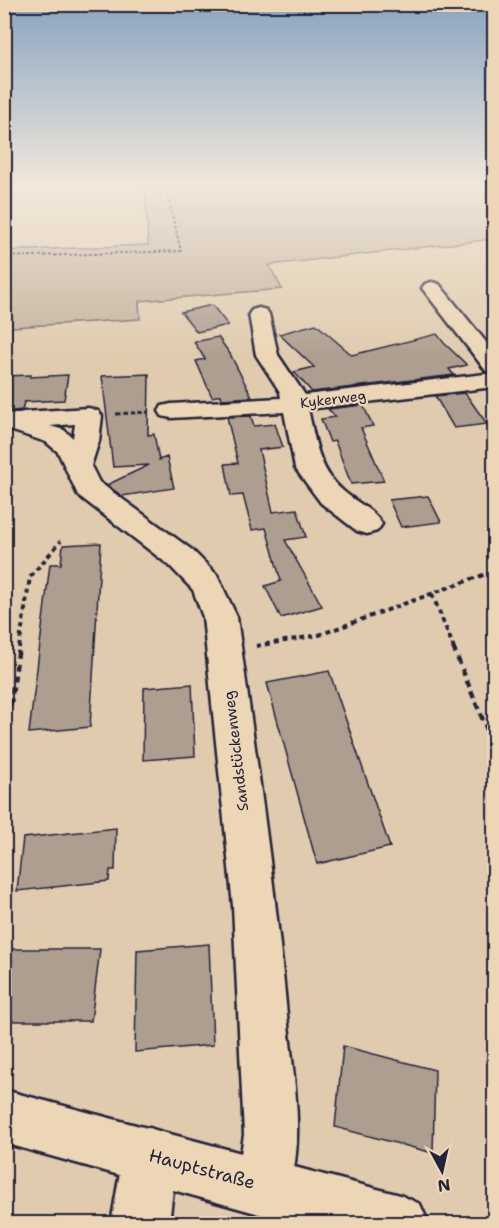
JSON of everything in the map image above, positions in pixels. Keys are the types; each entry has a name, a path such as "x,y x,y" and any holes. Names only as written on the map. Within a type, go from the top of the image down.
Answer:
{"street":[{"path":"432,288 493,379"},
{"path":"259,314 267,354 292,392 303,450 309,468 330,496 367,524"},
{"name":"Kykerweg","path":"171,411 295,404 493,379"},
{"path":"6,421 89,416 87,441 77,467"},
{"name":"Sandstückenweg","path":"6,421 55,436 69,448 88,488 181,558 206,584 220,617 255,906 271,1135 264,1185"},
{"name":"Hauptstraße","path":"4,1116 264,1185 400,1224"},
{"path":"140,1224 150,1155"}],"path":[{"path":"4,257 181,252 179,242"},
{"path":"89,416 171,411"},
{"path":"8,729 30,577 61,541"},
{"path":"224,651 319,635 495,571"},
{"path":"432,594 495,747"}],"shaded area":[{"path":"148,242 465,242 269,265 282,289 139,301 140,319 12,327 10,346 5,346 5,251 148,245"}],"building":[{"path":"212,305 228,325 197,332 181,312"},
{"path":"316,324 352,355 437,334 467,365 449,369 454,375 312,392 294,372 314,367 279,334"},
{"path":"218,337 230,354 252,397 222,399 221,395 212,397 196,361 205,359 194,342"},
{"path":"149,374 148,435 154,434 159,460 167,457 174,488 122,496 107,485 149,465 113,467 102,376"},
{"path":"31,375 30,377 68,375 64,400 24,402 22,410 4,412 4,376"},
{"path":"465,393 487,424 454,428 435,396"},
{"path":"363,405 373,426 361,428 384,481 351,484 335,441 330,442 321,419 336,417 328,409"},
{"path":"251,416 254,426 275,424 283,447 259,450 273,512 297,509 306,537 285,540 322,606 281,618 265,586 281,581 266,528 252,530 243,495 231,496 225,464 238,463 227,417"},
{"path":"428,496 441,522 401,527 389,500"},
{"path":"101,543 90,727 29,733 50,564 61,564 63,545"},
{"path":"329,671 390,847 317,864 267,683"},
{"path":"192,684 195,756 143,760 144,688"},
{"path":"116,828 115,870 110,870 109,881 17,891 23,838"},
{"path":"209,944 213,1045 135,1052 137,950"},
{"path":"4,949 100,949 91,1021 4,1021"},
{"path":"343,1046 435,1070 433,1153 335,1127"}]}
